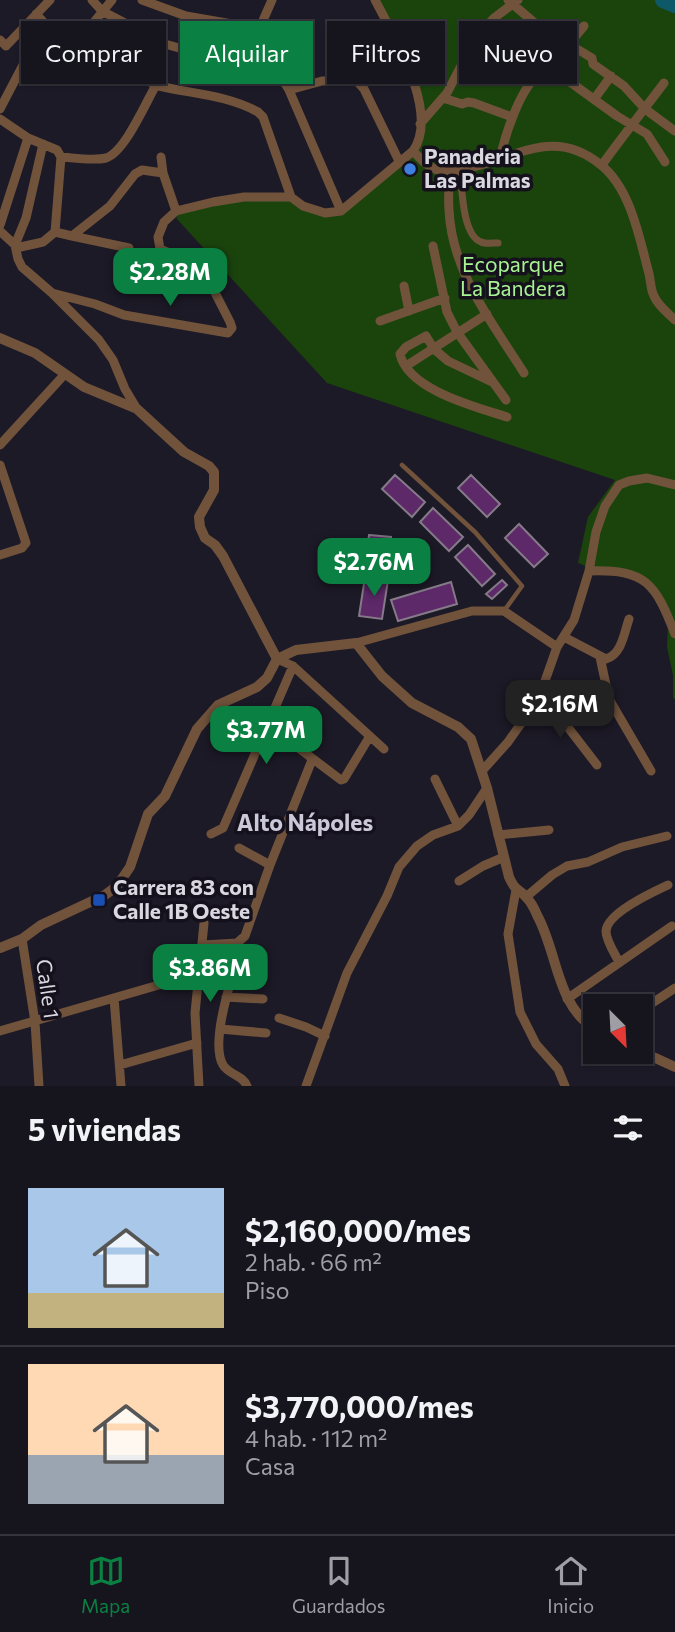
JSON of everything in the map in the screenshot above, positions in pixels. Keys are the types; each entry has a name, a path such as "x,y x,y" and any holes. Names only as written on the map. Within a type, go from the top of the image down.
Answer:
{"street":[{"path":"0,40 6,46 50,0"},
{"path":"92,0 102,11 165,44 180,48"},
{"path":"94,21 112,0"},
{"path":"142,0 186,16 215,21"},
{"path":"264,21 272,0"},
{"path":"61,157 104,159 112,155 127,138 156,85 218,96 258,112 263,117 291,197 303,206 325,213 341,211 419,143 417,93 411,72 375,0"},
{"path":"420,124 443,98 476,37 512,1 533,21"},
{"path":"36,14 42,21"},
{"path":"577,34 584,26"},
{"path":"577,49 592,58 593,64 624,86 645,109 675,131"},
{"path":"0,109 21,69"},
{"path":"500,160 512,117 526,93 541,74 559,74 647,134 665,162"},
{"path":"595,98 611,76"},
{"path":"289,90 322,82 356,80 365,89 399,161"},
{"path":"602,165 664,83"},
{"path":"285,84 341,211"},
{"path":"443,98 461,104 474,103 512,117"},
{"path":"0,119 28,138 57,150 61,157 55,232 43,242 15,246"},
{"path":"0,225 28,138"},
{"path":"15,246 26,218 43,144"},
{"path":"413,151 436,170 450,172 500,160 537,146 570,148 602,165 626,200 649,272 653,295 675,320"},
{"path":"162,157 163,173 176,211"},
{"path":"72,236 110,206 135,174 142,170 163,173"},
{"path":"460,170 464,208 473,236 480,242 498,243"},
{"path":"450,172 449,210 456,254 472,292 524,373"},
{"path":"52,293 124,315 228,333 232,328 230,322 206,275 160,248 158,237 164,222 176,211 244,197 291,197"},
{"path":"0,231 15,246 22,267 99,340 113,360 137,409 184,452 209,466 214,472 214,491 199,517 200,527 205,538 215,545 223,556 277,659 293,666 384,749"},
{"path":"55,232 129,248"},
{"path":"433,246 447,312 457,332 506,400"},
{"path":"404,286 409,311"},
{"path":"380,321 445,298"},
{"path":"406,366 487,314"},
{"path":"492,383 448,361 434,349 426,336 406,347 400,354 406,366 441,394 507,417"},
{"path":"0,338 36,353 84,387 137,409"},
{"path":"0,445 64,375"},
{"path":"0,465 25,546 0,555"},
{"path":"482,771 508,742 539,698 557,647 574,620 605,506 619,485 648,478 675,485"},
{"path":"589,571 623,572 634,574 643,580 654,591 675,634"},
{"path":"0,948 22,939 41,925 105,895 117,886 130,867 148,814 165,796 197,729 218,705 257,687 267,678 277,659 296,650 356,643 472,611 504,611 557,647"},
{"path":"564,637 600,657 611,658 617,653 628,619"},
{"path":"356,643 382,676 412,703 458,727 471,739 487,788 509,877 516,890 526,897 543,928 567,999 576,1014 583,1020"},
{"path":"600,657 609,699 651,771"},
{"path":"211,834 220,832 223,828 293,666"},
{"path":"539,698 550,704 597,765"},
{"path":"268,725 341,780 370,736"},
{"path":"203,945 241,941 312,760"},
{"path":"435,779 458,826"},
{"path":"306,1086 347,973 387,896 398,867 425,840 458,826 487,788"},
{"path":"498,835 550,830"},
{"path":"526,897 567,866 588,862 622,848 667,836"},
{"path":"239,848 270,865"},
{"path":"459,881 504,857"},
{"path":"619,962 606,935 610,921 643,896 668,885"},
{"path":"516,890 508,934 520,1012 536,1044 558,1069 565,1086"},
{"path":"199,1086 195,1013 204,923"},
{"path":"567,999 672,926"},
{"name":"Calle 1","path":"22,939 35,1022 38,1086"},
{"path":"234,969 220,1028 220,1061 226,1069 245,1081 247,1086"},
{"path":"0,1031 200,973"},
{"path":"653,1002 675,988"},
{"path":"226,997 263,999"},
{"path":"114,998 121,1086"},
{"path":"279,1018 325,1036"},
{"path":"220,1028 266,1033"},
{"path":"120,1065 197,1043"},
{"path":"653,1057 675,1067"}],"lane":[{"path":"402,465 475,532 522,586 504,611"}],"green space":[{"name":"Ecoparque La Bandera","path":"375,0 663,0 675,5 675,700 667,647 668,623 656,593 640,581 598,571 578,563 588,517 615,480 327,383 177,219 176,211 213,202 291,197 303,206 341,211 419,143 417,93 413,84 445,84 445,21 384,21"}],"building":[{"path":"395,475 425,502 412,517 382,489"},
{"path":"471,475 500,504 487,517 458,488"},
{"path":"433,508 463,537 449,551 420,522"},
{"path":"519,524 548,554 534,567 505,538"},
{"path":"369,535 391,537 387,573 365,571"},
{"path":"468,545 495,574 482,586 455,557"},
{"path":"365,577 388,580 382,619 359,616"},
{"path":"502,580 507,585 492,599 486,594"},
{"path":"451,582 457,604 398,621 391,600"}],"waterway":[{"path":"663,0 675,5"}],"place":[{"name":"Panaderia Las Palmas","path":"410,169"},
{"name":"Carrera 83 con Calle 1B Oeste","path":"99,900"}],"district":[{"name":"Alto Nápoles","path":"305,823"}]}
